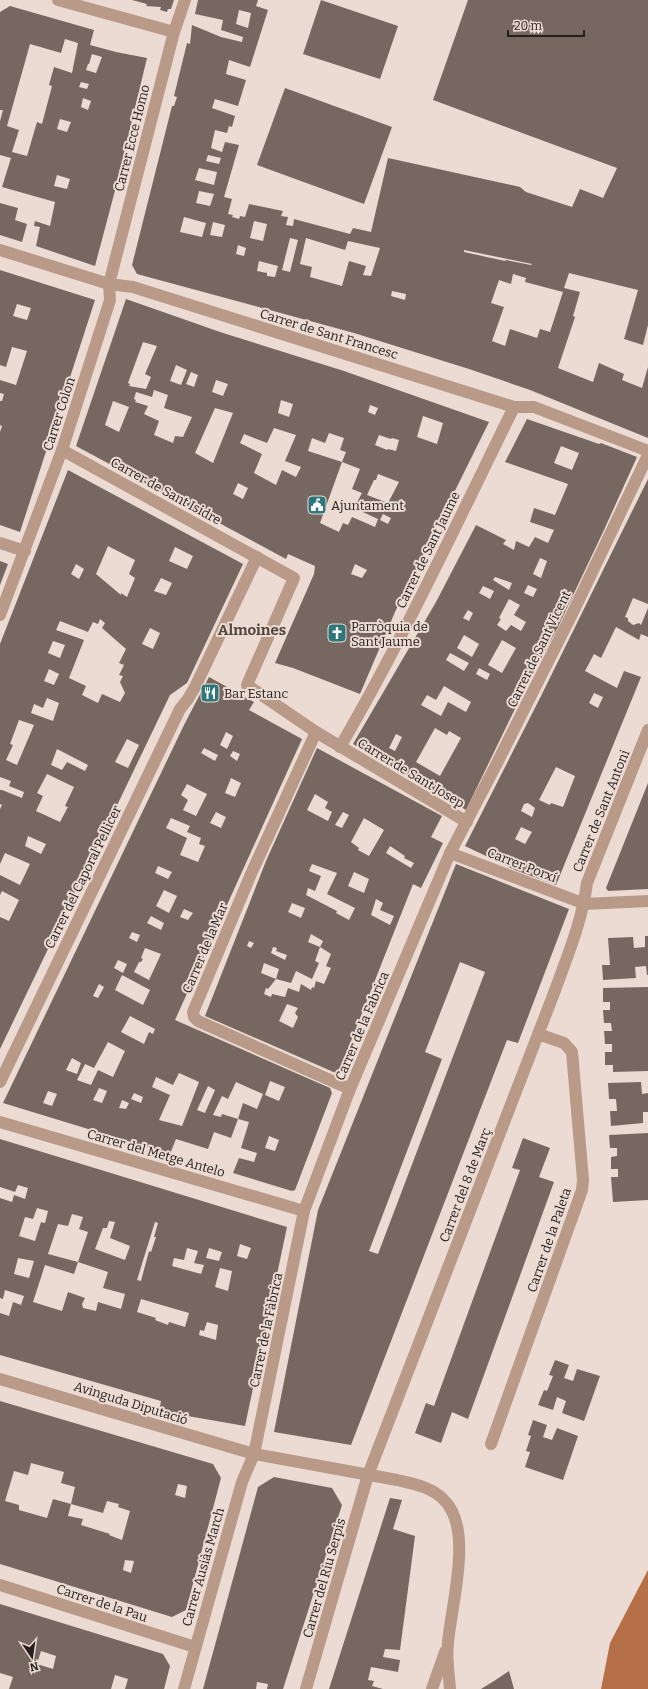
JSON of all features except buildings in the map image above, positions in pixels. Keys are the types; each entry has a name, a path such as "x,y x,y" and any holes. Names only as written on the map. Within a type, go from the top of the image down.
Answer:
{"street":[{"path":"58,0 174,32"},
{"name":"Carrer Ecce Homo","path":"109,284 174,32 185,0"},
{"name":"Carrer de Sant Francesc","path":"0,250 109,284 133,287 514,407 534,407 648,451"},
{"name":"Carrer Colon","path":"0,616 62,450 110,300 109,284"},
{"name":"Carrer de Sant Jaume","path":"340,747 369,696 430,578 514,407"},
{"name":"Carrer de Sant Isidre","path":"62,450 294,578 247,685 316,732"},
{"name":"Carrer de Sant Vicent","path":"450,852 467,822 574,610 648,455"},
{"path":"0,543 25,551"},
{"name":"Carrer del Caporal Pellicer","path":"0,1082 180,709 188,699 257,557"},
{"name":"Carrer de Sant Antoni","path":"584,904 587,883 648,730"},
{"name":"Carrer de Sant Josep","path":"316,732 467,822"},
{"name":"Carrer de la Mar","path":"316,732 251,874 193,1012 194,1017 198,1021 350,1089"},
{"name":"Carrer Porxí","path":"450,852 584,904"},
{"name":"Carrer de la Fabrica","path":"304,1211 350,1089 450,852"},
{"path":"584,904 648,901"},
{"name":"Carrer del 8 de Març","path":"368,1475 538,1034 574,938 584,904"},
{"name":"Carrer de la Paleta","path":"490,1444 582,1190 583,1180 572,1052 564,1043 538,1034"},
{"name":"Carrer del Metge Antelo","path":"0,1122 304,1211"},
{"name":"Carrer de la Fàbrica","path":"254,1454 304,1211"},
{"name":"Avinguda Diputació","path":"0,1379 254,1454 418,1485 430,1490 445,1500 453,1514 459,1533 460,1551 448,1645"},
{"name":"Carrer Ausiàs March","path":"184,1689 242,1482 254,1454"},
{"name":"Carrer del Riu Serpis","path":"306,1689 368,1475"},
{"name":"Carrer de la Pau","path":"0,1585 196,1647"},
{"path":"432,1689 448,1645"},
{"path":"448,1645 450,1689"}],"shaded area":[{"path":"648,1570 648,1689 601,1689 610,1643"}],"place":[{"name":"Ajuntament","path":"317,505"},
{"name":"Parròquia de Sant Jaume","path":"337,633"},
{"name":"Bar Estanc","path":"210,693"}],"district":[{"name":"Almoines","path":"252,630"}]}
